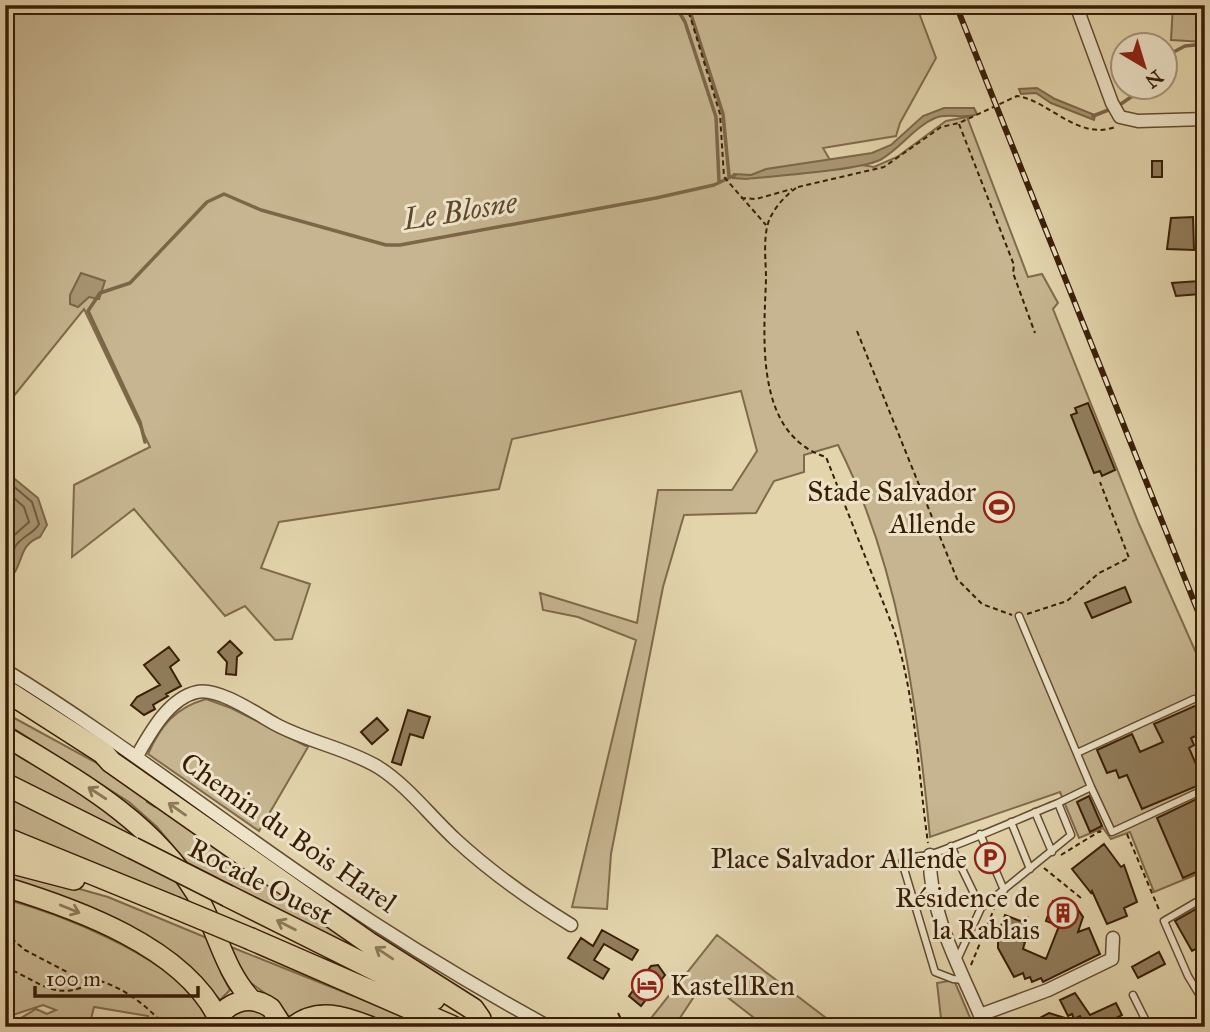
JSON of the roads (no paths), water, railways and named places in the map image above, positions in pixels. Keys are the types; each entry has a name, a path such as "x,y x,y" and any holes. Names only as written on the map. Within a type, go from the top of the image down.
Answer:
{"highway":[{"path":"5,690 92,745 111,762 359,936 473,1009 486,1023"},
{"path":"5,706 111,762"},
{"name":"Rocade Ouest","path":"5,784 468,1017 486,1023"},
{"name":"Rocade Ouest","path":"5,838 251,939 453,1027"},
{"path":"5,861 116,892 130,889"},
{"path":"294,1027 320,1015 343,1017 369,1027"}],"main road":[{"path":"14,741 116,806 165,852 199,899 233,977 253,1001 271,1008 283,1027"},
{"path":"5,887 70,908 137,942 194,985 208,1000 216,1023 233,1004 253,1001"}],"street":[{"path":"1076,5 1117,112 1205,119"},
{"name":"Chemin du Bois Harel","path":"5,670 137,756 329,893 445,968 549,1027"},
{"path":"137,756 151,730 185,696 200,691 217,694 278,726 355,755 379,768 497,875 527,899 571,925"},
{"path":"930,855 929,873 956,962 982,1021 1112,959 1112,938"}],"lane":[{"path":"1019,616 1112,832 1205,789"},
{"path":"1077,753 1194,699"},
{"path":"964,981 935,972 902,862 906,858 930,855 1091,788"},
{"path":"956,962 981,908 1071,835 1058,803"},
{"path":"1035,812 1052,852"},
{"path":"1011,822 1030,869"},
{"path":"980,834 1004,890"},
{"path":"951,846 981,908"},
{"path":"1205,897 1164,921 1188,976 1205,1004"},
{"path":"1133,995 1149,1027"}],"water":[{"path":"1037,88 1055,99 1095,115 1094,120 1051,103 1036,93 1021,94 1019,89"},
{"path":"944,108 974,108 977,114 935,118 880,160 869,164 836,170 733,178 734,174 751,175 766,169 872,153 891,145 923,116"},
{"path":"81,273 105,281 99,299 89,297 78,307 70,304 70,295"},
{"path":"5,471 38,498 47,525 40,537 27,546 16,570 5,581"}],"waterway":[{"path":"675,5 685,22 716,117 719,181"},
{"path":"688,5 723,114 729,176"},
{"name":"Le Blosne","path":"1178,50 1185,46 1205,44"},
{"name":"Le Blosne","path":"1118,106 1124,102"},
{"name":"Le Blosne","path":"1093,116 1111,109"},
{"name":"Le Blosne","path":"145,442 140,422 88,311 100,293 130,283 207,202 224,194 261,210 386,245 400,245 656,198 714,185 735,175"}],"railway":[{"path":"956,5 1205,629"}],"place":[{"name":"Stade Salvador Allende","path":"999,507"},
{"name":"Place Salvador Allende","path":"990,858"},
{"name":"Résidence de la Rablais","path":"1063,913"},
{"name":"KastellRen","path":"647,985"}]}
